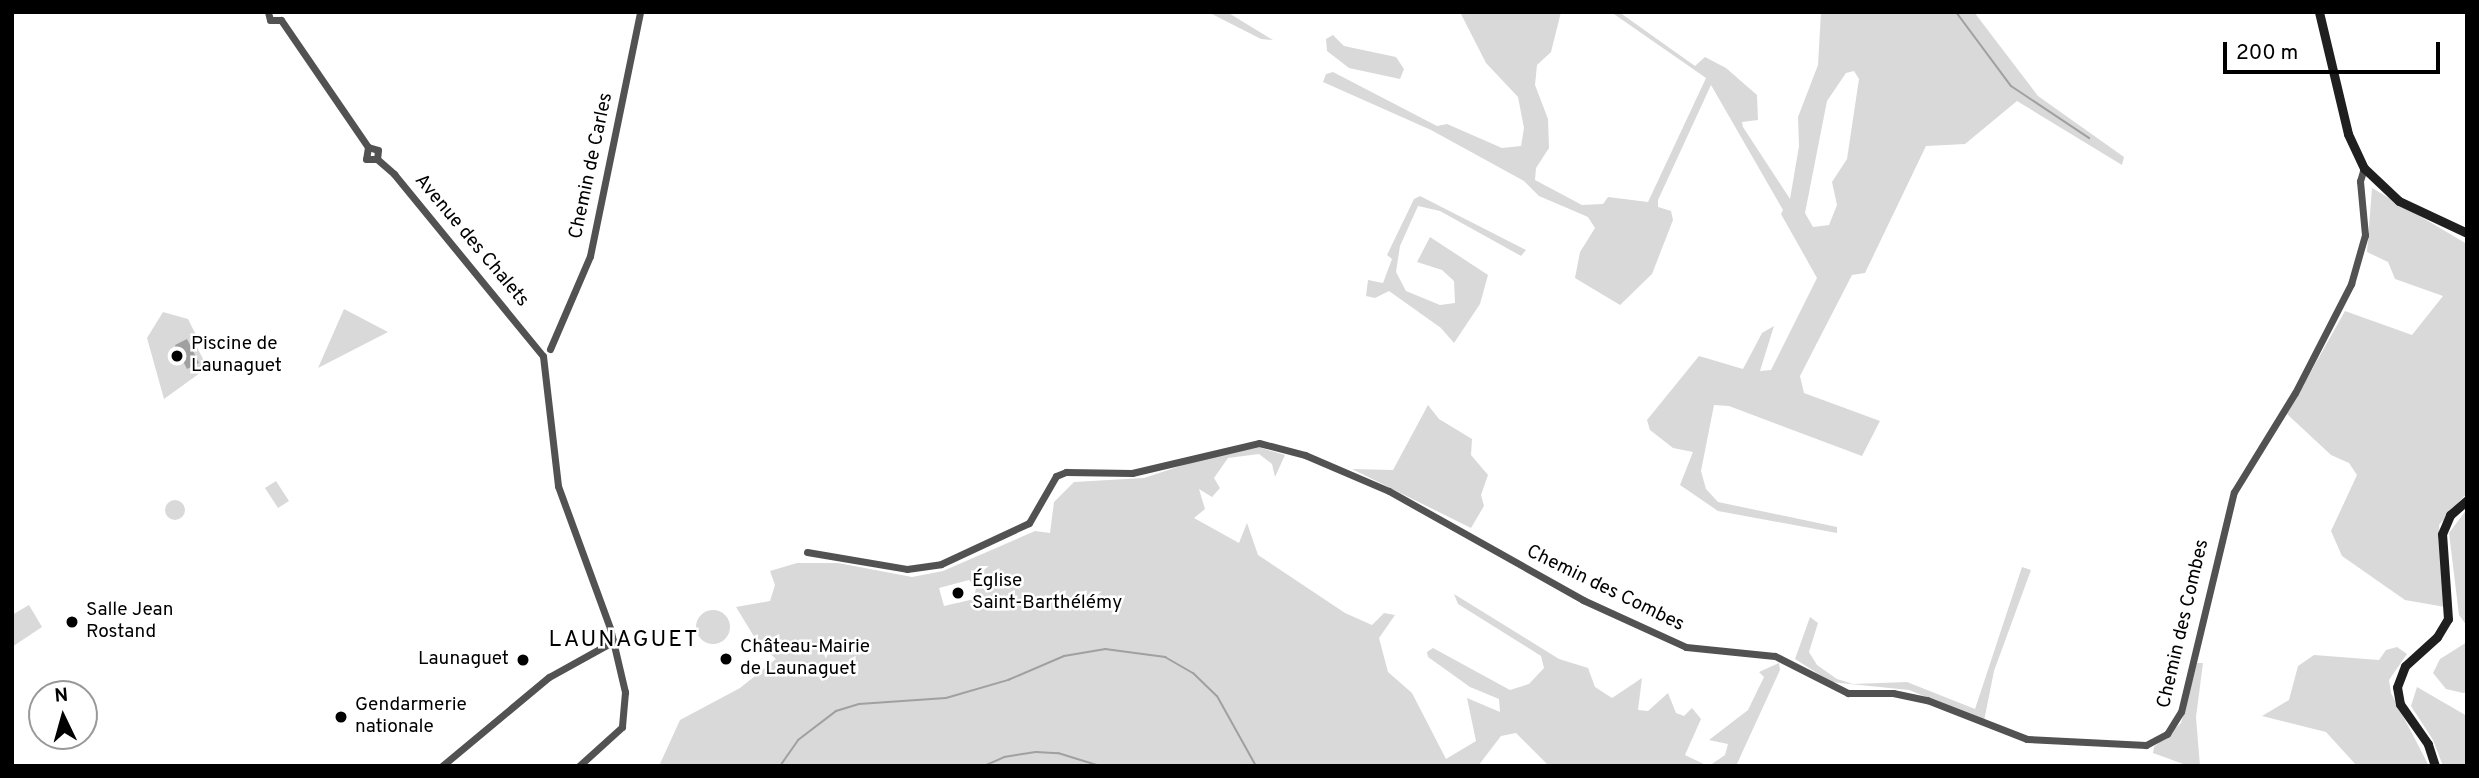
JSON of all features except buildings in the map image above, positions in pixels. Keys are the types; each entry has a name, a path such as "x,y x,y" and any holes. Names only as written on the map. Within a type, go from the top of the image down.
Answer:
{"main road":[{"path":"2319,12 2348,134 2367,173 2399,201 2467,233"},
{"path":"2435,766 2428,744 2400,704 2397,687 2405,666 2437,637 2448,619 2442,534 2450,515 2467,500"}],"street":[{"name":"Avenue des Chalets","path":"268,12 271,20 283,16 368,146 377,148 377,159 540,344 537,352 546,353 558,486 614,641 625,692 625,719 579,766"},
{"name":"Chemin de Carles","path":"546,353 590,256 640,12"},
{"path":"2364,196 2367,173"},
{"name":"Chemin des Combes","path":"807,552 907,569 941,564 1029,523 1056,476 1066,472 1132,473 1173,460 1259,443 1305,455 1389,491 1583,600 1686,647 1774,656 1848,693 1893,693 1927,700 2027,739 2137,747 2166,734 2181,712 2225,518 2242,476 2295,393 2343,302 2363,247 2364,196 2360,181 2367,173"},
{"name":"Chemin de Carles","path":"540,344 560,321"},
{"path":"442,766 549,677 614,641"}],"shaded area":[{"path":"1208,12 1227,12 1273,40 1261,39"},
{"path":"1460,12 1561,12 1551,52 1537,65 1535,85 1548,119 1549,148 1536,168 1535,180 1582,205 1603,204 1608,197 1648,202 1706,78 1611,12 1619,12 1695,66 1705,57 1726,68 1757,95 1758,120 1742,122 1743,127 1790,199 1799,146 1798,117 1818,65 1821,12 1974,12 2038,96 2124,157 2122,165 2017,101 1965,144 1926,146 1865,273 1852,275 1800,376 1804,393 1880,421 1862,456 1729,406 1714,405 1701,471 1706,489 1718,502 1837,527 1837,533 1718,511 1680,485 1693,452 1673,448 1650,430 1647,420 1699,356 1743,369 1762,333 1774,326 1760,371 1771,370 1817,278 1781,214 1783,210 1711,85 1658,200 1658,207 1671,211 1673,220 1652,274 1620,305 1575,278 1580,252 1595,228 1588,217 1539,196 1524,181 1431,130 1323,82 1326,74 1333,72 1437,126 1447,124 1502,148 1521,146 1524,128 1518,97 1486,63","holes":["1854,71 1859,79 1847,159 1832,182 1837,205 1829,225 1813,227 1805,213 1827,101 1846,73"]},
{"path":"1333,35 1344,46 1396,57 1404,69 1400,79 1349,68 1327,51 1326,39"},
{"path":"2372,188 2467,244 2467,493 2439,525 2445,607 2405,600 2342,556 2331,531 2357,475 2349,463 2331,455 2287,414 2345,311 2412,335 2443,296 2395,279 2388,262 2367,252"},
{"path":"1420,196 1526,250 1521,256 1440,211 1418,206 1400,246 1396,272 1406,291 1440,305 1455,303 1454,281 1442,270 1417,262 1430,237 1488,275 1480,304 1454,343 1441,328 1389,291 1375,298 1366,296 1368,280 1383,283 1392,259 1387,255 1414,199"},
{"path":"344,309 388,332 318,368"},
{"name":"Piscine de Launaguet","path":"163,312 188,319 196,335 192,337 204,361 208,360 211,365 164,399 147,338"},
{"path":"187,339 199,363 187,369 175,345"},
{"path":"1428,405 1439,419 1472,439 1471,455 1488,475 1481,495 1484,506 1471,528 1352,469 1393,470"},
{"path":"1258,447 1285,455 1275,477 1272,464 1259,454 1228,458 1214,478 1220,488 1212,497 1199,489 1205,509 1194,518 1239,543 1247,523 1258,555 1345,613 1372,625 1384,613 1395,615 1379,638 1388,672 1412,693 1446,759 1476,741 1467,698 1500,712 1499,699 1470,687 1428,657 1427,652 1433,648 1510,690 1529,684 1544,668 1541,656 1458,604 1454,594 1559,659 1588,668 1595,687 1612,698 1642,678 1638,710 1648,711 1668,693 1676,713 1684,716 1692,708 1701,719 1685,755 1708,766 1549,766 1516,733 1501,736 1478,766 659,766 680,720 740,688 776,659 758,643 736,607 770,601 775,585 770,571 797,563 838,563 912,577 943,571 1035,531 1050,533 1054,502 1074,482 1144,478 1232,449","holes":["969,580 976,588 974,599 944,606 939,588"]},
{"path":"276,481 289,501 278,508 265,488"},
{"path":"175,500 182,503 185,510 182,517 175,520 168,517 165,510 168,503"},
{"path":"2467,509 2467,626 2459,615 2449,533"},
{"path":"2022,567 2031,570 1994,671 1984,721 1909,690 1831,682 1795,659 1810,617 1818,623 1809,652 1817,665 1837,679 1853,684 1907,682 1975,709"},
{"path":"29,605 42,627 12,647 12,615"},
{"path":"713,610 725,615 730,627 725,639 713,644 701,639 696,627 701,615"},
{"path":"2467,642 2467,692 2446,689 2433,673 2440,659"},
{"path":"2397,647 2407,654 2389,680 2391,693 2429,766 2357,766 2326,732 2262,716 2289,700 2298,666 2314,655 2379,660 2386,650"},
{"path":"1779,663 1780,670 1736,766 1709,766 1725,755 1728,744 1709,740 1748,710 1764,677 1759,672"},
{"path":"2197,663 2203,663 2196,717 2200,766 2189,766 2153,753 2154,747 2181,723"},
{"path":"2417,687 2467,716 2467,766 2443,766 2433,740 2411,706"}],"waterway":[{"path":"1956,12 2011,86 2089,138"},
{"path":"780,766 798,740 836,711 859,704 946,698 1008,680 1064,656 1105,649 1165,657 1193,673 1217,696 1256,766"},
{"path":"984,766 1004,757 1036,752 1058,753 1100,766"}],"place":[{"name":"Piscine de Launaguet","path":"177,356"},
{"name":"Église Saint-Barthélémy","path":"958,593"},
{"name":"Salle Jean Rostand","path":"72,622"},
{"name":"Château-Mairie de Launaguet","path":"726,659"},
{"name":"Launaguet","path":"523,660"},
{"name":"Gendarmerie nationale","path":"341,717"}],"district":[{"name":"LAUNAGUET","path":"624,641"}]}
